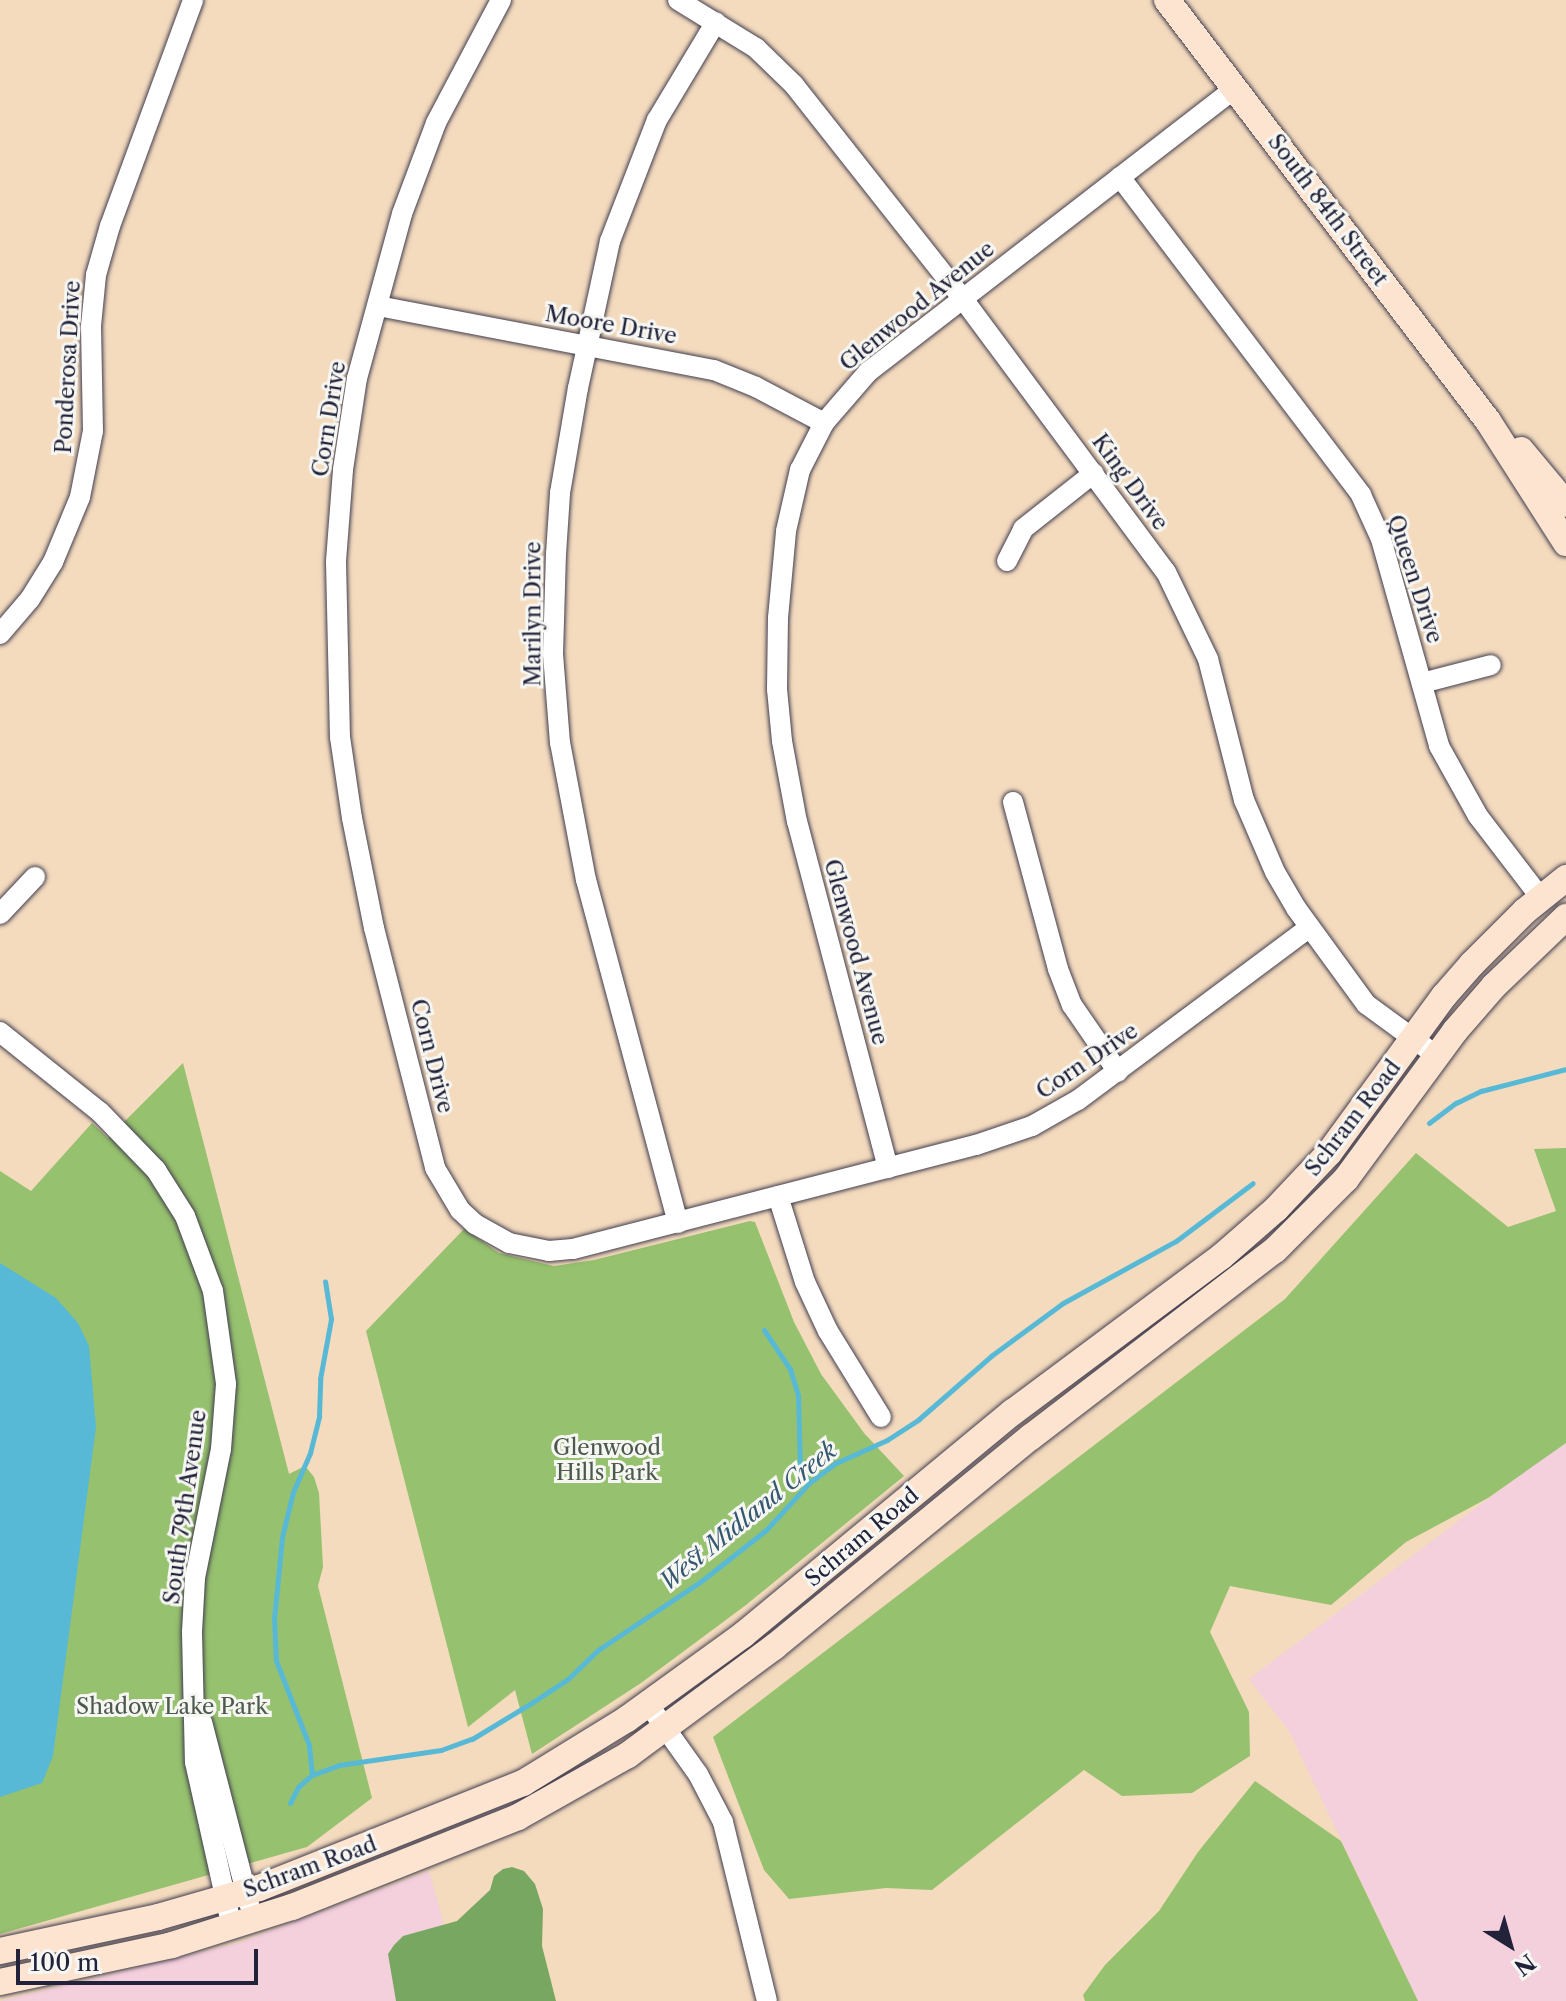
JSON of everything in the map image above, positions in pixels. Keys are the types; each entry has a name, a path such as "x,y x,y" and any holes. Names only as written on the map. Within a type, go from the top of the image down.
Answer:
{"main road":[{"name":"South 84th Street","path":"1167,0 1488,421 1566,543"},
{"name":"South 84th Street","path":"1488,421 1512,439 1566,504"},
{"name":"Schram Road","path":"0,1951 235,1895 523,1783 648,1704 743,1635 1013,1412 1249,1233 1329,1153 1412,1039 1472,964 1566,878"},
{"name":"Schram Road","path":"0,1982 172,1945 337,1891 518,1817 587,1780 666,1728 774,1647 1031,1437 1249,1272 1316,1212 1346,1179 1437,1056 1494,986 1566,917"}],"street":[{"name":"Ponderosa Drive","path":"0,634 30,599 53,562 80,497 93,431 91,326 96,275 110,226 193,0"},
{"name":"Corn Drive","path":"501,0 436,123 402,214 357,378 343,470 336,562 340,737 374,928 435,1168 447,1191 475,1224 509,1243 529,1249 573,1249 888,1168 1032,1126 1118,1072 1310,927"},
{"name":"King Drive","path":"678,0 756,48 794,85 963,299 1166,572 1190,616 1215,678 1251,820 1275,872 1310,927 1366,1004 1437,1056"},
{"name":"Marilyn Drive","path":"678,1223 586,880 560,743 553,654 558,522 586,346 610,241 639,160 678,82 716,22"},
{"name":"Glenwood Avenue","path":"888,1168 797,822 782,741 777,660 786,531 800,470 824,423 868,372 1235,88"},
{"name":"Queen Drive","path":"1120,177 1361,495 1381,539 1439,746 1457,783 1541,898"},
{"name":"Moore Drive","path":"378,306 714,370 756,387 824,423"},
{"path":"1007,561 1023,529 1094,473"},
{"path":"1422,683 1491,665"},
{"path":"1013,802 1072,1005 1118,1072"},
{"path":"0,914 35,877"},
{"name":"South 79th Avenue","path":"0,1032 100,1112 156,1170 185,1216 213,1291 226,1384 221,1449 195,1578 194,1691 243,1923"},
{"path":"778,1196 805,1282 828,1331 881,1417"},
{"path":"648,1704 703,1783 723,1822 767,2001"}],"shaded area":[{"path":"1566,1440 1566,2001 1418,2001 1289,1731 1249,1679"},
{"path":"429,1871 466,2001 0,2001 238,1943"}],"green space":[{"name":"Shadow Lake Park","path":"183,1063 289,1474 305,1466 314,1477 319,1493 323,1567 318,1586 372,1798 307,1847 0,1934 0,1171 31,1191 92,1123 108,1138"},
{"path":"1566,1148 1566,1443 1488,1498 1406,1542 1331,1605 1230,1586 1210,1632 1249,1712 1250,1756 1192,1793 1122,1796 1084,1770 932,1890 886,1888 789,1899 764,1870 713,1737 1285,1299 1416,1153 1508,1227 1556,1211 1534,1149"},
{"name":"Glenwood Hills Park","path":"755,1222 794,1322 821,1374 864,1433 904,1476 746,1605 641,1683 532,1754 515,1690 468,1727 366,1331 464,1229 499,1253 554,1266 594,1260"},
{"path":"1255,1781 1341,1841 1418,2001 1085,2001 1083,1995 1105,1965 1159,1911 1198,1852"},
{"path":"512,1867 524,1871 535,1884 543,1909 542,1946 556,2001 396,2001 388,1954 394,1945 403,1936 457,1921 490,1890 494,1876"}],"water":[{"path":"0,1263 56,1298 78,1323 89,1346 96,1427 53,1756 42,1783 0,1797"}],"waterway":[{"name":"West Midland Creek","path":"1429,1123 1456,1103 1481,1091 1566,1069"},
{"name":"West Midland Creek","path":"290,1803 298,1787 312,1775 339,1765 441,1750 472,1739 533,1702 568,1679 598,1650 700,1582 766,1530 809,1483 836,1463 887,1440 919,1419 991,1356 1063,1303 1176,1241 1253,1183"},
{"path":"312,1775 309,1745 276,1661 274,1619 282,1537 293,1492 310,1453 319,1416 320,1379 331,1319 325,1281"},
{"path":"764,1330 790,1369 798,1396 800,1466 809,1483"}]}
